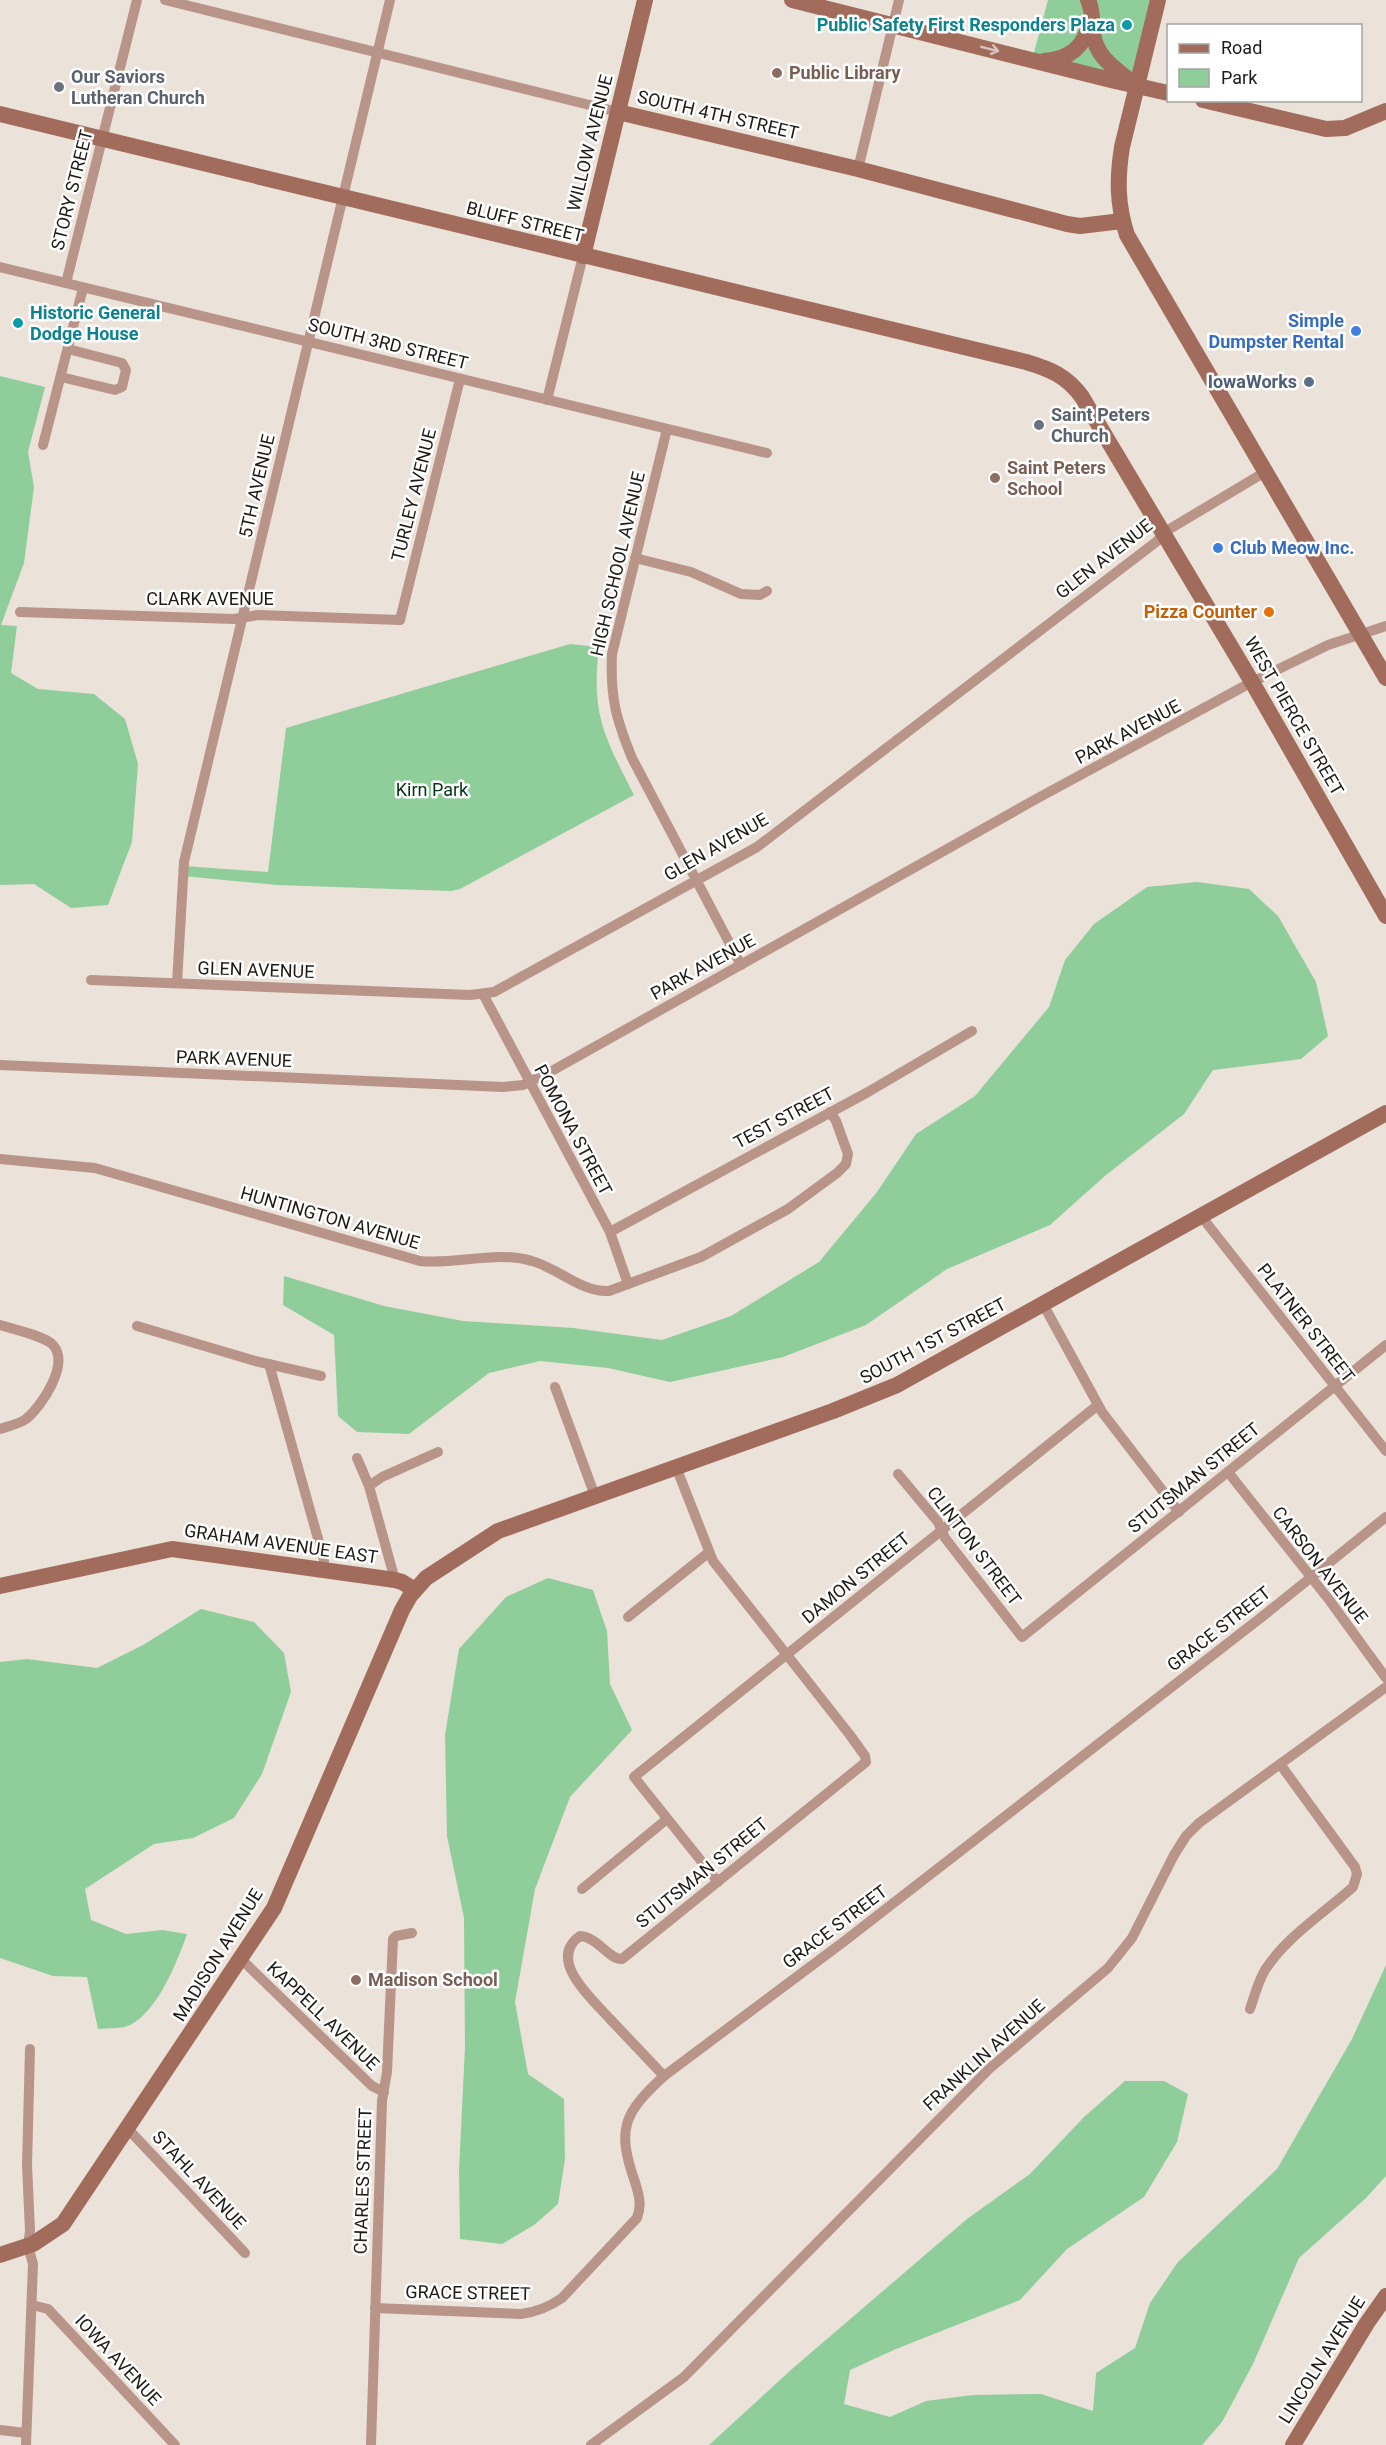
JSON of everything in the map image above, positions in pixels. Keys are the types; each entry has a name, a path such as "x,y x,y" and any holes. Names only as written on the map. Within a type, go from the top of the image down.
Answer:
{"main road":[{"name":"WILLOW AVENUE","path":"583,256 645,0"},
{"path":"792,0 1167,93"},
{"path":"1158,0 1119,169 1119,205 1122,221 1136,252 1386,678"},
{"path":"1039,62 1065,58 1072,54 1085,38 1090,7"},
{"path":"1090,7 1095,44 1099,52 1106,61 1137,86"},
{"path":"1211,102 1326,129 1346,128 1386,111"},
{"name":"SOUTH 4TH STREET","path":"618,111 858,169 1067,224 1080,226 1122,221"},
{"name":"BLUFF STREET","path":"0,114 1041,366"},
{"name":"WEST PIERCE STREET","path":"1041,366 1064,376 1074,386 1252,682 1386,916"},
{"name":"SOUTH 1ST STREET","path":"414,1590 426,1578 498,1531 889,1388 1386,1113"},
{"name":"GRAHAM AVENUE EAST","path":"0,1586 172,1549 395,1580 414,1590"},
{"path":"395,1580 402,1596 403,1609"},
{"name":"MADISON AVENUE","path":"0,2255 28,2247 45,2238 63,2224 274,1908 403,1609 414,1590"},
{"name":"LINCOLN AVENUE","path":"1293,2445 1386,2296"}],"street":[{"name":"STORY STREET","path":"66,284 137,0"},
{"name":"SOUTH 4TH STREET","path":"165,0 618,111"},
{"name":"5TH AVENUE","path":"177,983 184,862 390,0"},
{"path":"858,169 899,0"},
{"name":"WILLOW AVENUE","path":"547,400 583,256"},
{"name":"SOUTH 3RD STREET","path":"0,267 767,453"},
{"path":"43,445 83,288"},
{"path":"61,377 114,390 122,387 126,370 122,363 68,349"},
{"name":"TURLEY AVENUE","path":"400,620 460,379"},
{"name":"HIGH SCHOOL AVENUE","path":"667,429 612,654 611,680 614,706 617,722 632,758 741,965"},
{"name":"GLEN AVENUE","path":"91,980 483,994 503,987 757,847 1168,530 1265,471"},
{"path":"634,558 691,572 741,594 752,596 767,591"},
{"name":"CLARK AVENUE","path":"20,612 234,619 258,615 400,620"},
{"name":"PARK AVENUE","path":"0,1065 503,1087 529,1082 1252,682 1328,645 1386,626"},
{"name":"POMONA STREET","path":"483,994 610,1232 628,1284"},
{"name":"TEST STREET","path":"610,1232 830,1112 972,1031"},
{"name":"HUNTINGTON AVENUE","path":"0,1159 95,1168 420,1261 449,1262 509,1257 543,1265 600,1292 609,1292 701,1257 788,1209 837,1173 846,1164 848,1154 837,1121 830,1112"},
{"name":"PLATNER STREET","path":"1201,1216 1386,1451"},
{"path":"1043,1304 1098,1405 1179,1512"},
{"path":"0,1325 51,1343 58,1352 58,1358 56,1373 42,1403 25,1420 0,1429"},
{"path":"137,1326 269,1364 321,1376"},
{"name":"STUTSMAN STREET","path":"1022,1637 1386,1345"},
{"path":"269,1364 324,1560 324,1569"},
{"path":"555,1387 595,1496"},
{"name":"DAMON STREET","path":"667,1819 634,1777 1098,1405"},
{"path":"369,1486 382,1477 438,1452"},
{"path":"357,1458 369,1486 395,1580"},
{"path":"676,1467 708,1553 721,1573 786,1655"},
{"name":"CARSON AVENUE","path":"1228,1472 1386,1678"},
{"name":"CLINTON STREET","path":"898,1474 938,1522 945,1538 1022,1637"},
{"name":"GRACE STREET","path":"375,2308 521,2314 534,2313 550,2307 562,2298 637,2218 640,2198 626,2153 625,2132 632,2109 664,2076 842,1943 1386,1517"},
{"path":"628,1617 708,1553"},
{"name":"STUTSMAN STREET","path":"664,2076 580,1987 570,1968 569,1947 580,1936 596,1941 615,1958 622,1959 866,1762 865,1756 786,1655"},
{"name":"FRANKLIN AVENUE","path":"591,2445 684,2377 989,2068 1108,1968 1132,1938 1186,1836 1199,1823 1386,1687"},
{"path":"1250,2009 1264,1972 1288,1944 1353,1887 1357,1874 1355,1867 1280,1764"},
{"path":"582,1888 667,1819 718,1882"},
{"name":"CHARLES STREET","path":"371,2445 384,2092 387,2072 393,1939 396,1936 412,1933"},
{"name":"KAPPELL AVENUE","path":"241,1959 372,2086 384,2092"},
{"path":"26,2445 33,2264 28,2247 30,2231 27,2165 30,2049"},
{"name":"STAHL AVENUE","path":"128,2129 245,2253"},
{"name":"IOWA AVENUE","path":"32,2305 48,2309 176,2445"},
{"path":"0,2430 26,2433"}],"green space":[{"path":"1048,0 1158,0 1137,86 1032,60"},
{"path":"0,376 45,387 28,452 34,487 24,563 1,625 17,626 11,673 38,689 94,694 125,719 138,764 132,842 108,905 71,908 34,884 0,885"},
{"name":"Kirn Park","path":"570,644 599,647 597,690 602,724 634,795 460,889 451,891 277,885 183,876 184,866 268,872 286,728"},
{"path":"1197,882 1249,889 1278,916 1316,982 1328,1036 1301,1059 1213,1070 1184,1114 1106,1175 1050,1225 947,1269 866,1325 783,1357 670,1382 608,1368 540,1361 489,1373 409,1434 357,1432 338,1416 334,1335 283,1305 284,1276 384,1306 463,1321 573,1328 662,1340 731,1316 819,1262 877,1192 916,1134 975,1096 1049,1007 1065,960 1094,924 1147,887"},
{"path":"548,1578 593,1590 607,1631 610,1684 632,1730 570,1797 535,1889 515,2002 528,2074 564,2099 565,2159 558,2204 534,2225 502,2244 460,2239 459,2170 465,2047 464,1918 447,1836 445,1735 459,1649 506,1597"},
{"path":"201,1609 254,1622 284,1653 291,1692 262,1774 234,1818 193,1838 154,1844 85,1889 91,1920 126,1934 162,1930 187,1934 165,1985 149,2009 130,2025 98,2029 87,1977 53,1976 0,1958 0,1662 27,1659 97,1668 143,1645"},
{"path":"1386,1965 1386,2176 1366,2198 1299,2258 1253,2364 1222,2422 1202,2445 709,2445 792,2369 967,2219 1030,2174 1084,2117 1125,2081 1164,2081 1188,2094 1177,2142 1144,2197 1067,2249 1020,2300 896,2349 850,2370 844,2404 890,2417 926,2401 973,2395 1041,2394 1093,2411 1096,2373 1135,2348 1150,2303 1178,2262 1277,2169 1352,2039"}],"place":[{"name":"Public Safety First Responders Plaza","path":"1127,25"},
{"name":"Public Library","path":"777,73"},
{"name":"Our Saviors Lutheran Church","path":"59,87"},
{"name":"Historic General Dodge House","path":"18,323"},
{"name":"Simple Dumpster Rental","path":"1356,331"},
{"name":"IowaWorks","path":"1309,382"},
{"name":"Saint Peters Church","path":"1039,425"},
{"name":"Saint Peters School","path":"995,478"},
{"name":"Club Meow Inc.","path":"1218,548"},
{"name":"Pizza Counter","path":"1269,612"},
{"name":"Madison School","path":"356,1980"}]}
